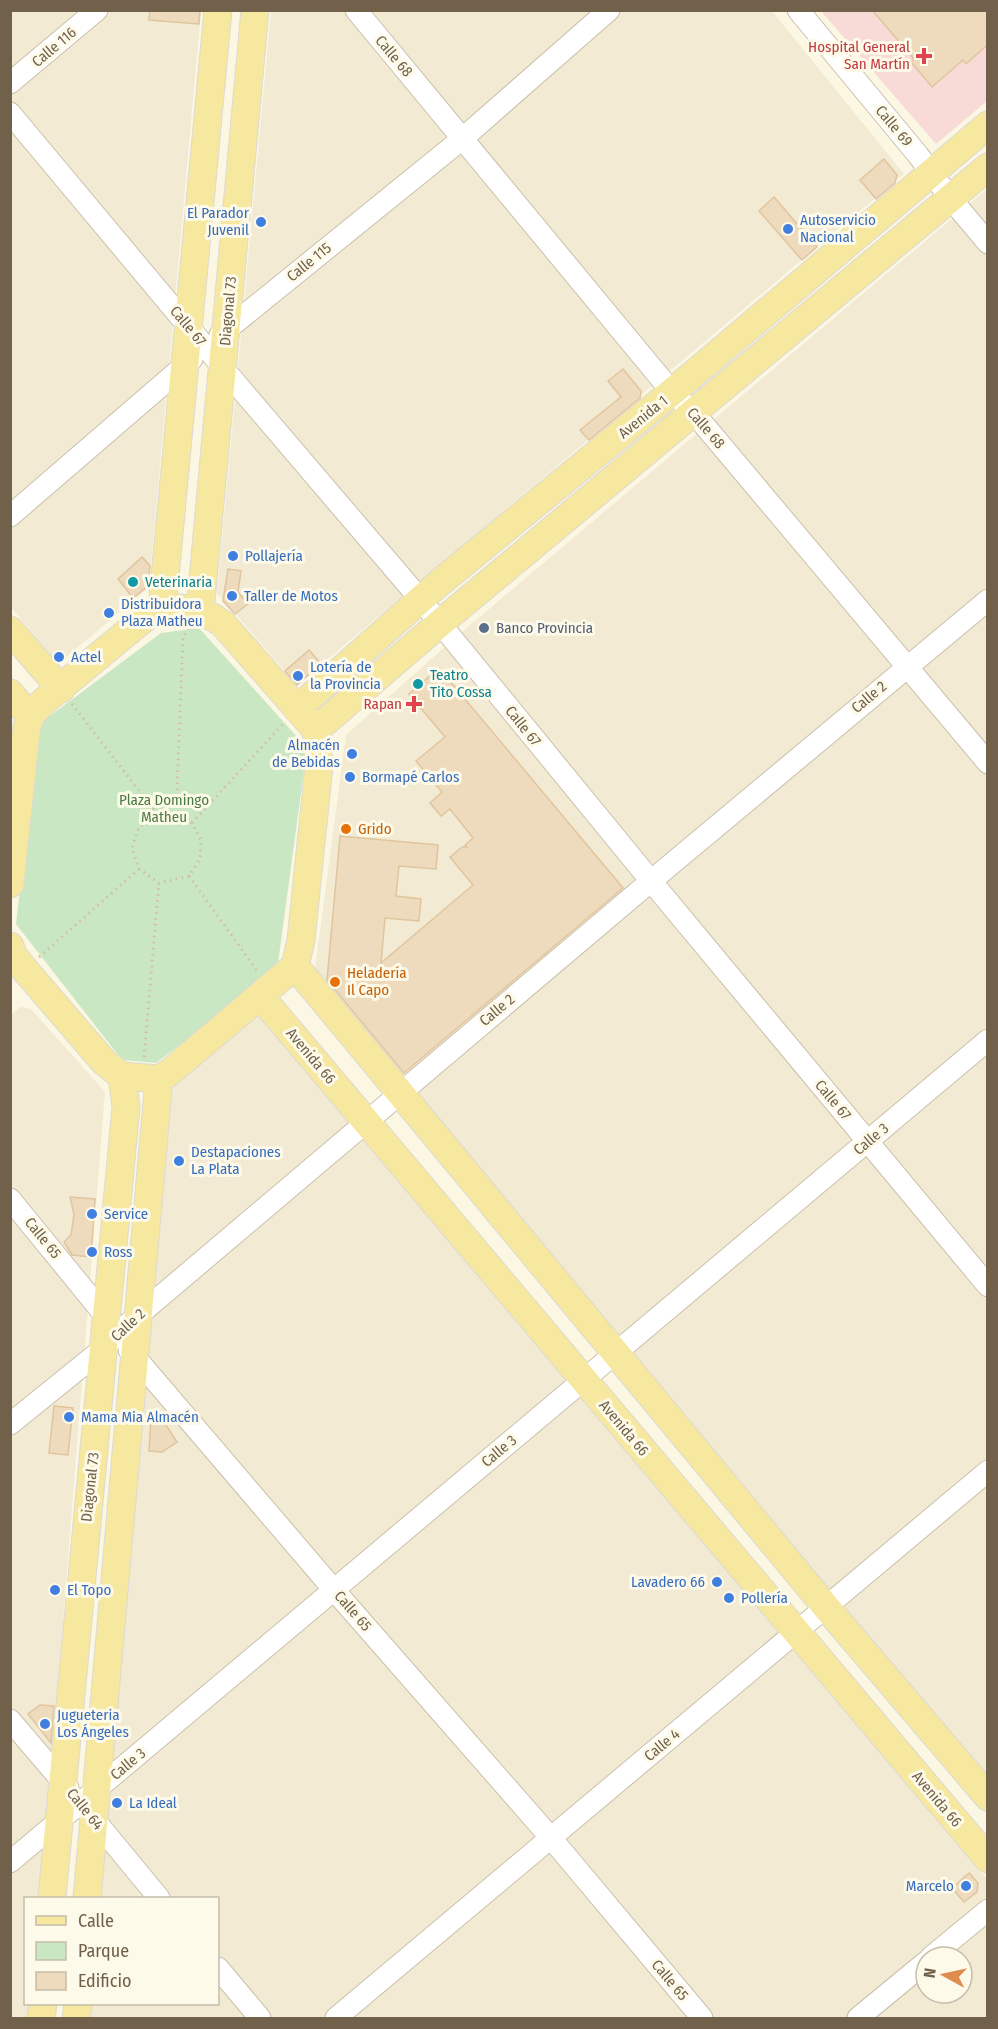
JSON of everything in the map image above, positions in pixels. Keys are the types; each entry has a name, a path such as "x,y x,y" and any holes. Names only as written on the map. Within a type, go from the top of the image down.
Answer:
{"main road":[{"path":"162,609 194,346 218,10"},
{"name":"Diagonal 73","path":"200,612 255,10"},
{"name":"Avenida 1","path":"298,708 420,599 672,392 987,125"},
{"name":"Avenida 1","path":"316,730 439,624 987,167"},
{"path":"10,884 26,732 30,716 43,702 147,616 162,609 180,608 211,615 223,624 316,730 320,766 301,940 295,966 261,996 141,1078"},
{"path":"10,630 61,689"},
{"path":"10,693 30,716"},
{"path":"10,946 17,976 104,1062 141,1078"},
{"path":"295,966 987,1797"},
{"name":"Avenida 66","path":"261,996 987,1859"},
{"path":"87,1897 90,1805 138,1315 141,1078"},
{"name":"Diagonal 73","path":"52,1897 61,1781 109,1332 126,1107 141,1078"}],"street":[{"name":"Calle 116","path":"10,83 97,10"},
{"name":"Calle 68","path":"356,10 672,392 694,413 987,763"},
{"name":"Calle 115","path":"10,516 194,346 226,329 462,139 609,10"},
{"name":"Calle 69","path":"798,10 987,243"},
{"name":"Calle 67","path":"10,113 194,346 223,368 420,599 987,1286"},
{"name":"Calle 2","path":"10,1424 109,1332 138,1315 987,600"},
{"name":"Calle 3","path":"10,1862 58,1822 90,1805 334,1590 987,1040"},
{"name":"Calle 65","path":"10,1199 109,1332 135,1358 551,1838 702,2019"},
{"name":"Calle 4","path":"336,2019 987,1471"},
{"name":"Calle 64","path":"10,1720 61,1781 90,1805 158,1897"},
{"path":"945,1945 987,1910"},
{"path":"219,1969 260,2019"},
{"path":"858,2019 914,1972"}],"path":[{"path":"176,814 183,637 200,612"},
{"path":"61,689 157,814"},
{"path":"192,823 298,708"},
{"path":"157,814 176,814 192,823 201,840 200,860 189,876 159,883 139,869 132,848 139,827 157,814"},
{"path":"17,976 139,869"},
{"path":"189,876 261,976 261,996"},
{"path":"141,1078 159,883"}],"shaded area":[{"path":"10,11 201,11 149,587 58,664 11,607"},
{"path":"271,11 772,11 904,174 297,685 217,593"},
{"name":"Hospital General San Martín","path":"821,11 987,11 987,101 936,144"},
{"path":"987,189 987,1787 314,977 346,735 457,636"},
{"path":"21,1007 31,1009 105,1092 41,1897 24,1897 24,2005 31,2005 30,2018 11,2018 10,1015"},
{"path":"260,1014 987,1879 987,2018 88,2018 89,2005 219,2005 219,1897 98,1897 173,1087"}],"green space":[{"name":"Plaza Domingo Matheu","path":"199,628 307,748 277,971 156,1063 122,1060 16,924 39,724 161,633"}],"building":[{"path":"150,10 200,10 199,24 149,20"},
{"path":"872,10 987,10 987,45 966,64 963,60 932,87 911,62 914,59"},
{"path":"884,159 897,175 895,183 876,199 860,180"},
{"name":"Autoservicio Nacional","path":"774,197 817,247 802,260 759,211"},
{"path":"623,369 641,391 640,398 589,440 580,430 621,397 608,381"},
{"name":"Veterinaria","path":"142,557 150,566 148,586 133,598 118,579"},
{"name":"Taller de Motos","path":"228,569 241,571 238,592 248,604 235,614 223,601"},
{"path":"309,650 321,664 297,685 285,671"},
{"path":"439,668 623,888 404,1073 327,980 340,836 438,845 436,869 399,866 396,896 421,899 419,921 385,918 381,963 473,885 450,857 462,847 467,847 465,845 473,838 450,809 441,816 430,803 442,792 416,761 445,737 409,694"},
{"path":"70,1197 95,1199 91,1257 72,1255 64,1242 71,1235 74,1214"},
{"path":"54,1406 73,1408 68,1455 49,1453"},
{"path":"160,1416 177,1442 162,1452 149,1451 151,1419"},
{"name":"Jugueteria Los Ángeles","path":"40,1705 54,1706 51,1743 28,1714"},
{"name":"Marcelo","path":"969,1873 978,1883 977,1892 964,1902 952,1888"}],"place":[{"name":"Hospital General San Martín","path":"924,56"},
{"name":"El Parador Juvenil","path":"261,222"},
{"name":"Autoservicio Nacional","path":"788,229"},
{"name":"Pollajería","path":"233,556"},
{"name":"Veterinaria","path":"133,582"},
{"name":"Taller de Motos","path":"232,596"},
{"name":"Distribuidora Plaza Matheu","path":"109,613"},
{"name":"Banco Provincia","path":"484,628"},
{"name":"Actel","path":"59,657"},
{"name":"Lotería de la Provincia","path":"298,676"},
{"name":"Teatro Tito Cossa","path":"418,684"},
{"name":"Rapan","path":"414,704"},
{"name":"Almacén de Bebidas","path":"352,754"},
{"name":"Bormapé Carlos","path":"350,777"},
{"name":"Grido","path":"346,829"},
{"name":"Heladería Il Capo","path":"335,982"},
{"name":"Destapaciones La Plata","path":"179,1161"},
{"name":"Service","path":"92,1214"},
{"name":"Ross","path":"92,1252"},
{"name":"Mama Mia Almacén","path":"69,1417"},
{"name":"Lavadero 66","path":"717,1582"},
{"name":"El Topo","path":"55,1590"},
{"name":"Pollería","path":"729,1598"},
{"name":"Jugueteria Los Ángeles","path":"45,1724"},
{"name":"La Ideal","path":"117,1803"},
{"name":"Marcelo","path":"966,1886"}]}
